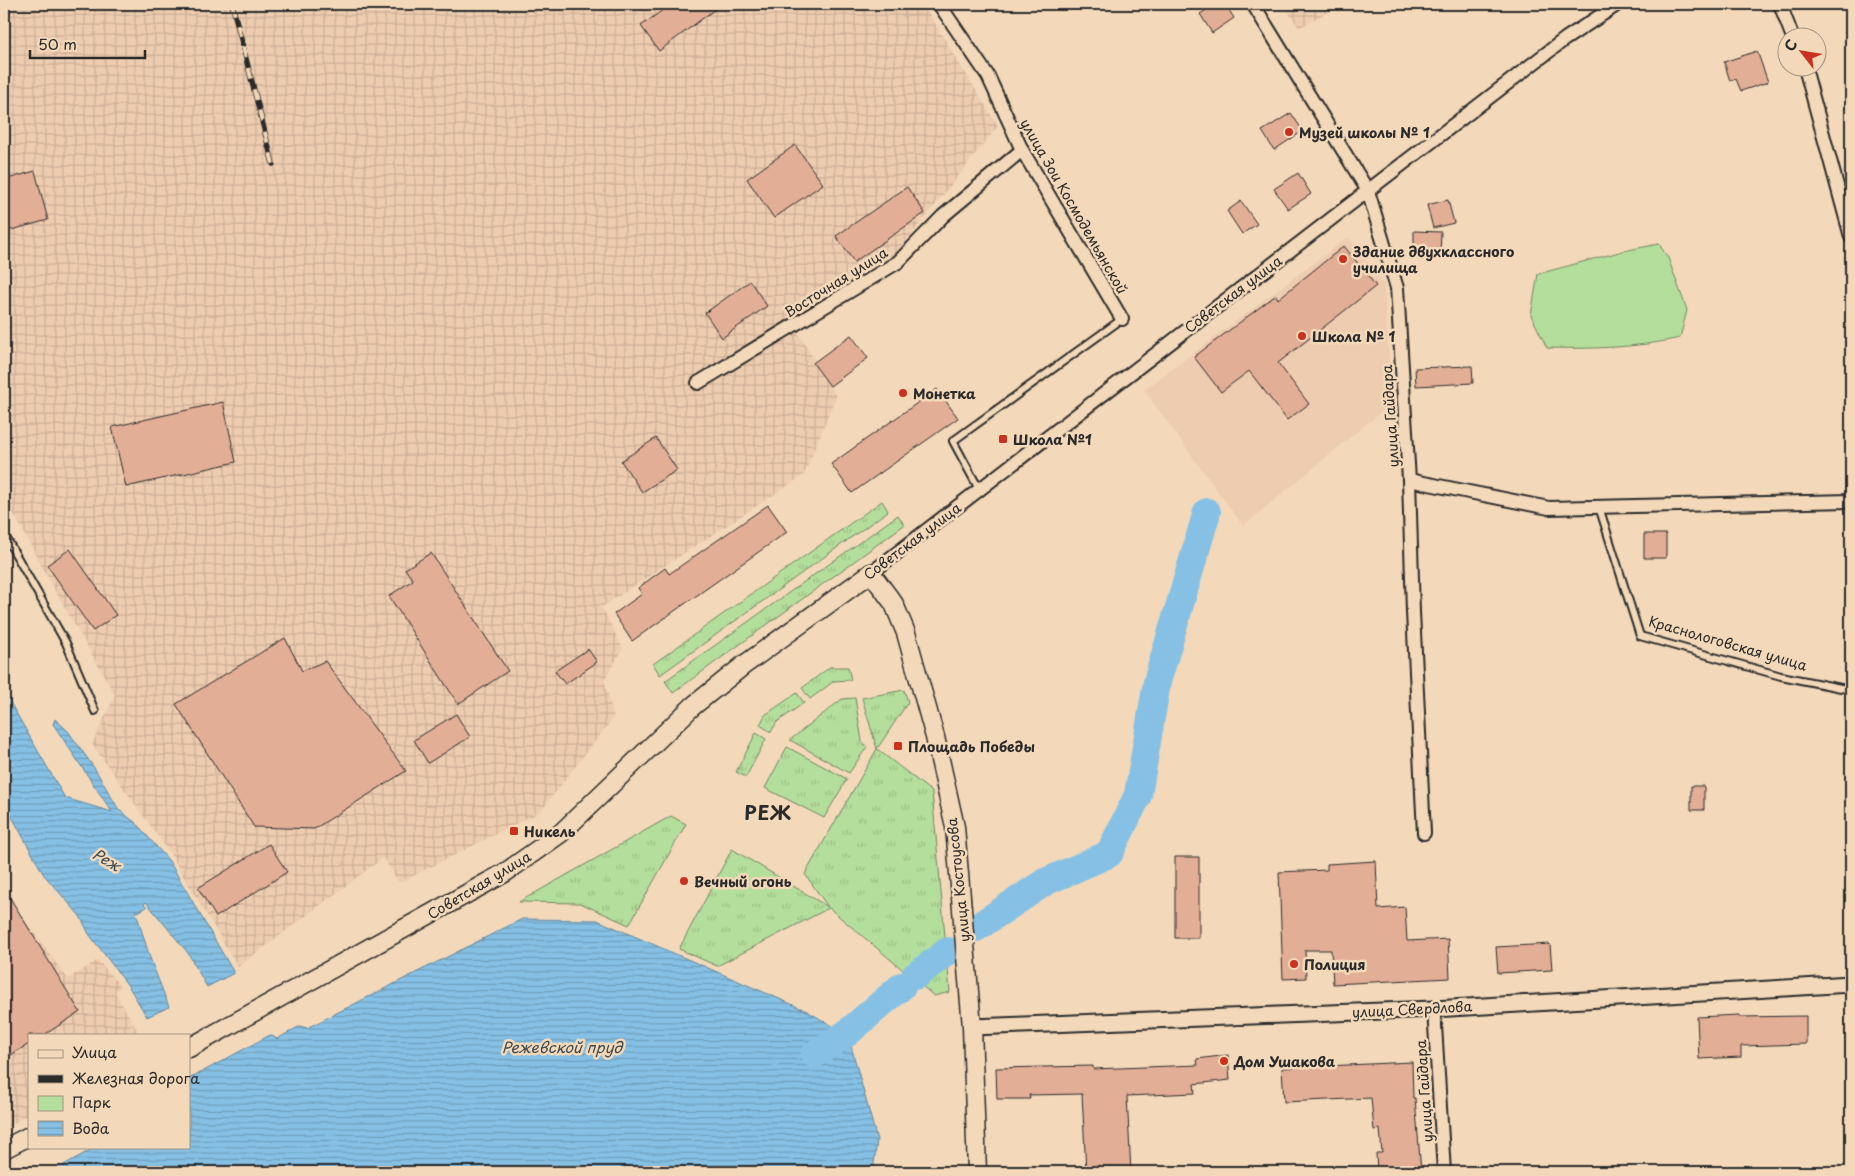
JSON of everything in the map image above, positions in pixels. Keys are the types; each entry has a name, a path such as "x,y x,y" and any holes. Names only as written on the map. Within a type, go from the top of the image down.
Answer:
{"main road":[{"name":"улица Костоусова","path":"871,573 894,604 906,634 935,737 955,827 972,1027 978,1172"},
{"name":"Советская улица","path":"190,1047 506,872 561,833 693,706 744,665 871,573"},
{"path":"4,1149 28,1137"}],"street":[{"name":"улица Зои Космодемьянской","path":"939,4 988,76 1022,150 1122,319"},
{"name":"улица Гайдара","path":"1253,4 1368,191 1397,288 1409,480 1424,833"},
{"name":"Советская улица","path":"871,573 1565,40 1618,4"},
{"path":"1780,4 1789,28"},
{"path":"1808,78 1851,237"},
{"name":"Восточная улица","path":"698,383 898,262 943,216 1022,150"},
{"path":"1409,480 1549,508 1851,501"},
{"name":"улица Свердлова","path":"972,1027 1434,1009 1851,984"},
{"name":"улица Гайдара","path":"1434,1009 1444,1172"}],"lane":[{"path":"979,490 953,441 1122,319"},
{"name":"Краснологовская улица","path":"1599,507 1640,636 1781,676 1851,690"},
{"path":"4,534 66,643 95,711"}],"shaded area":[{"path":"4,4 923,4 998,126 897,253 788,316 836,396 804,475 602,607 623,649 604,680 614,717 540,812 399,883 383,858 238,967 169,852 92,744 115,695 54,589 4,496"},
{"path":"1283,4 1341,4 1299,28"},
{"name":"Школа № 1","path":"1348,237 1384,283 1392,403 1243,526 1144,390"},
{"path":"4,883 14,906 68,979 98,960 121,987 115,992 139,1034 28,1034 28,1115 4,1129"}],"green space":[{"path":"1659,244 1668,258 1687,310 1680,338 1614,347 1547,348 1531,315 1538,274 1623,251"},
{"path":"882,501 888,511 660,675 653,664"},
{"path":"898,515 904,525 673,693 665,681"},
{"path":"830,667 848,667 851,680 834,681 810,699 802,688"},
{"path":"904,690 908,702 877,749 862,698"},
{"path":"797,693 804,703 777,722 771,732 760,725 765,715"},
{"path":"855,698 862,741 867,747 849,773 790,740 842,699"},
{"path":"756,733 766,739 746,777 736,772"},
{"path":"787,747 847,779 824,818 765,788"},
{"path":"877,749 932,792 950,992 934,996 829,908 717,966 679,949 732,849 828,907 805,874"},
{"path":"671,816 686,824 629,925 580,903 519,902"}],"water":[{"name":"Реж","path":"4,692 65,798 112,812 53,724 55,719 68,731 95,769 119,810 136,823 169,861 234,973 207,987 188,953 146,902 144,904 147,907 138,912 135,909 150,958 169,1007 147,1017 129,987 89,934 80,916 44,875 6,806 4,799"},
{"name":"Режевской пруд","path":"522,919 597,920 805,1010 848,1035 877,1140 873,1172 51,1172 94,1148 190,1148 190,1078 270,1035 277,1039 300,1026 307,1028"}],"building":[{"path":"671,4 722,4 659,51 641,26"},
{"path":"1216,4 1225,4 1234,18 1212,33 1200,14"},
{"path":"1757,51 1768,82 1741,91 1736,79 1730,81 1724,62"},
{"path":"1291,113 1303,131 1274,150 1262,131"},
{"path":"795,145 823,184 774,218 747,179"},
{"path":"35,171 48,220 4,232 4,180"},
{"path":"1298,173 1311,194 1288,209 1274,189"},
{"path":"907,187 925,213 854,262 836,236"},
{"path":"1448,200 1454,223 1433,228 1427,205"},
{"path":"1241,201 1257,224 1242,234 1227,211"},
{"path":"1414,231 1441,232 1440,257 1414,257"},
{"path":"1344,246 1376,286 1278,363 1309,404 1287,420 1249,371 1221,392 1194,357 1276,295 1278,299"},
{"path":"750,281 767,306 722,338 705,313"},
{"path":"851,335 868,358 830,386 813,363"},
{"path":"1472,366 1473,383 1416,386 1415,368"},
{"path":"937,389 958,418 852,493 831,464"},
{"path":"223,402 236,462 126,487 112,427"},
{"path":"656,438 677,470 642,492 621,461"},
{"path":"768,505 787,532 632,641 614,614 642,594 638,588 665,568 669,574"},
{"path":"1644,534 1666,534 1666,558 1644,558"},
{"path":"70,549 116,615 93,631 47,565"},
{"path":"431,553 508,671 458,704 389,596 413,580 405,569"},
{"path":"285,638 302,671 325,661 406,771 314,829 254,827 176,704"},
{"path":"588,649 597,662 565,684 555,671"},
{"path":"456,714 470,737 428,763 414,740"},
{"path":"1691,786 1704,786 1704,810 1691,810"},
{"path":"269,844 287,872 216,917 198,888"},
{"path":"1175,857 1199,857 1199,938 1175,938"},
{"path":"1376,861 1378,909 1405,907 1407,941 1448,939 1450,978 1333,984 1331,950 1305,950 1306,978 1283,979 1279,872 1327,870 1327,864"},
{"path":"4,888 80,1012 46,1034 28,1034 28,1045 4,1059"},
{"path":"1550,944 1552,970 1498,973 1496,947"},
{"path":"1739,1015 1739,1017 1806,1016 1806,1044 1741,1046 1741,1057 1699,1059 1697,1017"},
{"path":"1228,1055 1230,1080 1194,1084 1195,1093 1127,1096 1131,1172 1086,1172 1082,1094 1029,1095 1030,1099 997,1099 996,1068 1093,1066 1093,1069 1198,1065 1197,1059"},
{"path":"1412,1062 1413,1098 1415,1098 1421,1172 1377,1172 1376,1153 1382,1153 1380,1129 1374,1130 1371,1098 1284,1102 1282,1068"}],"waterway":[{"path":"976,928 1045,882 1109,854 1138,795 1157,682 1207,512"},
{"path":"915,976 948,951"},
{"path":"815,1054 846,1034 902,986"}],"railway":[{"path":"232,4 273,164"}],"place":[{"name":"Музей школы № 1","path":"1289,132"},
{"name":"Здание двухклассного училища","path":"1343,259"},
{"name":"Школа № 1","path":"1302,336"},
{"name":"Монетка","path":"903,393"},
{"name":"Школа №1","path":"1003,439"},
{"name":"Площадь Победы","path":"898,746"},
{"name":"Никель","path":"514,831"},
{"name":"Вечный огонь","path":"684,881"},
{"name":"Полиция","path":"1294,964"},
{"name":"Дом Ушакова","path":"1224,1061"}],"district":[{"name":"РЕЖ","path":"768,812"}]}
